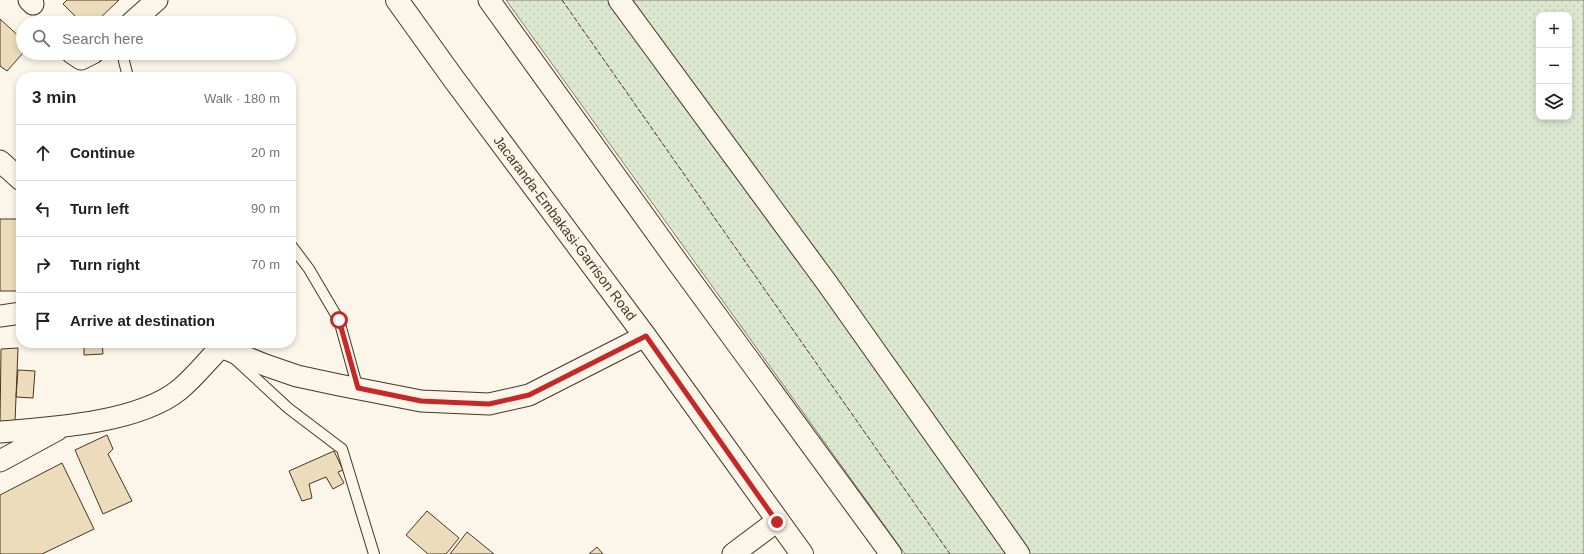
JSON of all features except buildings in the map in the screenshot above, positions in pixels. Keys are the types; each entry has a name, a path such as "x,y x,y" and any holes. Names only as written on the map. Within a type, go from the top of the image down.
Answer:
{"street":[{"path":"139,16 157,0"},
{"name":"Jacaranda-Embakasi-Garrison Road","path":"397,0 646,336 777,522 802,554"},
{"path":"489,0 891,554"},
{"path":"619,0 827,282 1019,554"},
{"path":"0,161 16,175"},
{"path":"0,316 16,314"},
{"path":"226,348 265,365 298,376 421,401 489,404 529,395 646,336"},
{"path":"0,432 63,427 123,415 151,406 165,400 179,390 216,348"},
{"path":"0,461 63,427"},
{"path":"733,554 777,522"}],"lane":[{"path":"124,61 127,72"},
{"path":"296,252 309,269 339,320 358,388"},
{"path":"222,348 288,408 342,449 374,554"}],"green space":[{"path":"506,0 1584,0 1584,554 905,554"}],"fence":[{"path":"562,0 950,554"}],"route":[{"path":"339,320 358,388 421,401 459,404 489,404 529,395 646,336 777,522"}]}
